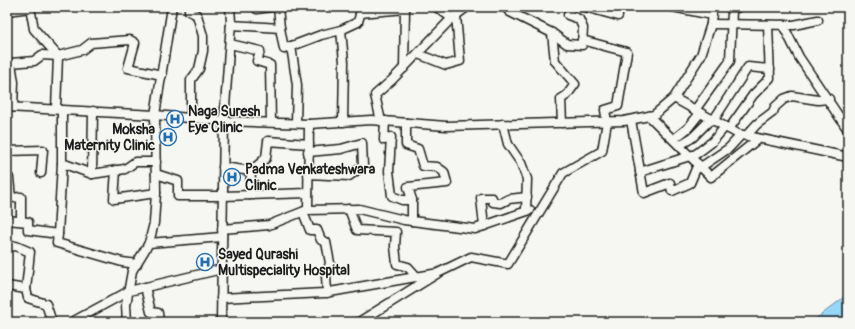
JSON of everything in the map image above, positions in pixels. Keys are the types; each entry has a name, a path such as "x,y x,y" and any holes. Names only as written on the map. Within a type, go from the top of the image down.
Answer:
{"street":[{"path":"7,11 30,7 34,29 58,56 62,163 57,243 122,262 137,264"},
{"path":"127,322 126,305 132,272 149,243 154,223 156,193 155,115 172,7"},
{"path":"189,7 189,11 197,15 203,36 203,51 199,69 191,80 191,118"},
{"path":"221,322 224,121 231,25 230,7"},
{"path":"257,7 271,7"},
{"path":"278,7 284,49 341,30 358,22 361,10 405,8 404,68"},
{"path":"436,7 454,16"},
{"path":"412,200 402,200 392,196 390,171 391,138 384,140 383,121 375,95 418,54 454,16 467,7"},
{"path":"505,7 510,12 552,33 567,44 582,45 582,28 579,19 568,15 571,7"},
{"path":"585,7 618,16 617,7"},
{"path":"162,75 128,68 135,43 130,40 91,43 82,50 58,56 42,55 34,61 11,63 14,82 10,107 155,115 224,121 309,124 383,121 446,126 607,122 631,120 654,115 674,98 701,55 711,24 712,11 673,7"},
{"path":"677,142 688,128 730,61 732,10 738,7"},
{"path":"418,54 446,65 460,61 454,16"},
{"path":"711,24 794,25 818,20"},
{"path":"231,25 280,28"},
{"path":"640,172 696,154 727,128 753,95 770,78 768,25"},
{"path":"784,25 799,57 829,99 848,130"},
{"path":"341,30 344,62 343,122"},
{"path":"552,33 555,61 575,84 567,95 561,98 562,123"},
{"path":"359,322 438,273 471,256 508,264 563,172 602,151 607,122 605,110 618,106 627,52 582,40"},
{"path":"230,44 260,52 258,61 270,65 271,122"},
{"path":"291,46 297,85 296,123"},
{"path":"677,142 693,136 712,120 748,67 770,69"},
{"path":"631,120 644,193 670,183 672,191 690,183 700,166 729,148 773,112 775,107 784,99 792,96 818,100 829,99"},
{"path":"674,98 712,120 744,136 848,157"},
{"path":"92,174 93,112"},
{"path":"650,116 710,177 758,138"},
{"path":"406,123 406,145 418,149 423,166 437,167 444,172 447,183 408,187 412,200 412,221"},
{"path":"309,124 308,193 305,211 310,230 316,230 321,240 326,242 330,263 326,276 327,293"},
{"path":"149,243 269,225 305,211 349,209 359,209 412,221 476,229 528,210 527,179 521,163 508,144 503,124"},
{"path":"250,195 251,171 266,158 268,141 308,148 341,149 362,143 363,166 349,176 308,174"},
{"path":"7,151 43,150 41,173"},
{"path":"62,163 92,174 125,169 135,162 156,162"},
{"path":"223,167 251,171"},
{"path":"116,170 114,199 156,193"},
{"path":"156,174 178,180 178,196 308,193"},
{"path":"7,178 9,178 11,198 21,197 21,221"},
{"path":"484,226 481,198 492,198 493,202 501,203 509,199 527,197"},
{"path":"349,209 357,230 396,232 395,246 397,264 408,267 417,277"},
{"path":"7,220 28,222 28,230 58,234"},
{"path":"7,247 16,246 30,252 26,289 28,298 46,304 52,322"},
{"path":"72,322 129,291 222,268"},
{"path":"221,298 327,293 438,273"},
{"path":"7,286 26,289"},
{"path":"145,287 151,312 158,313 159,322"}],"water":[{"path":"848,294 848,322 812,322"}],"place":[{"name":"Naga Suresh Eye Clinic","path":"175,119"},
{"name":"Moksha Maternity Clinic","path":"168,137"},
{"name":"Padma Venkateshwara Clinic","path":"232,177"},
{"name":"Sayed Qurashi Multispeciality Hospital","path":"205,262"}]}
